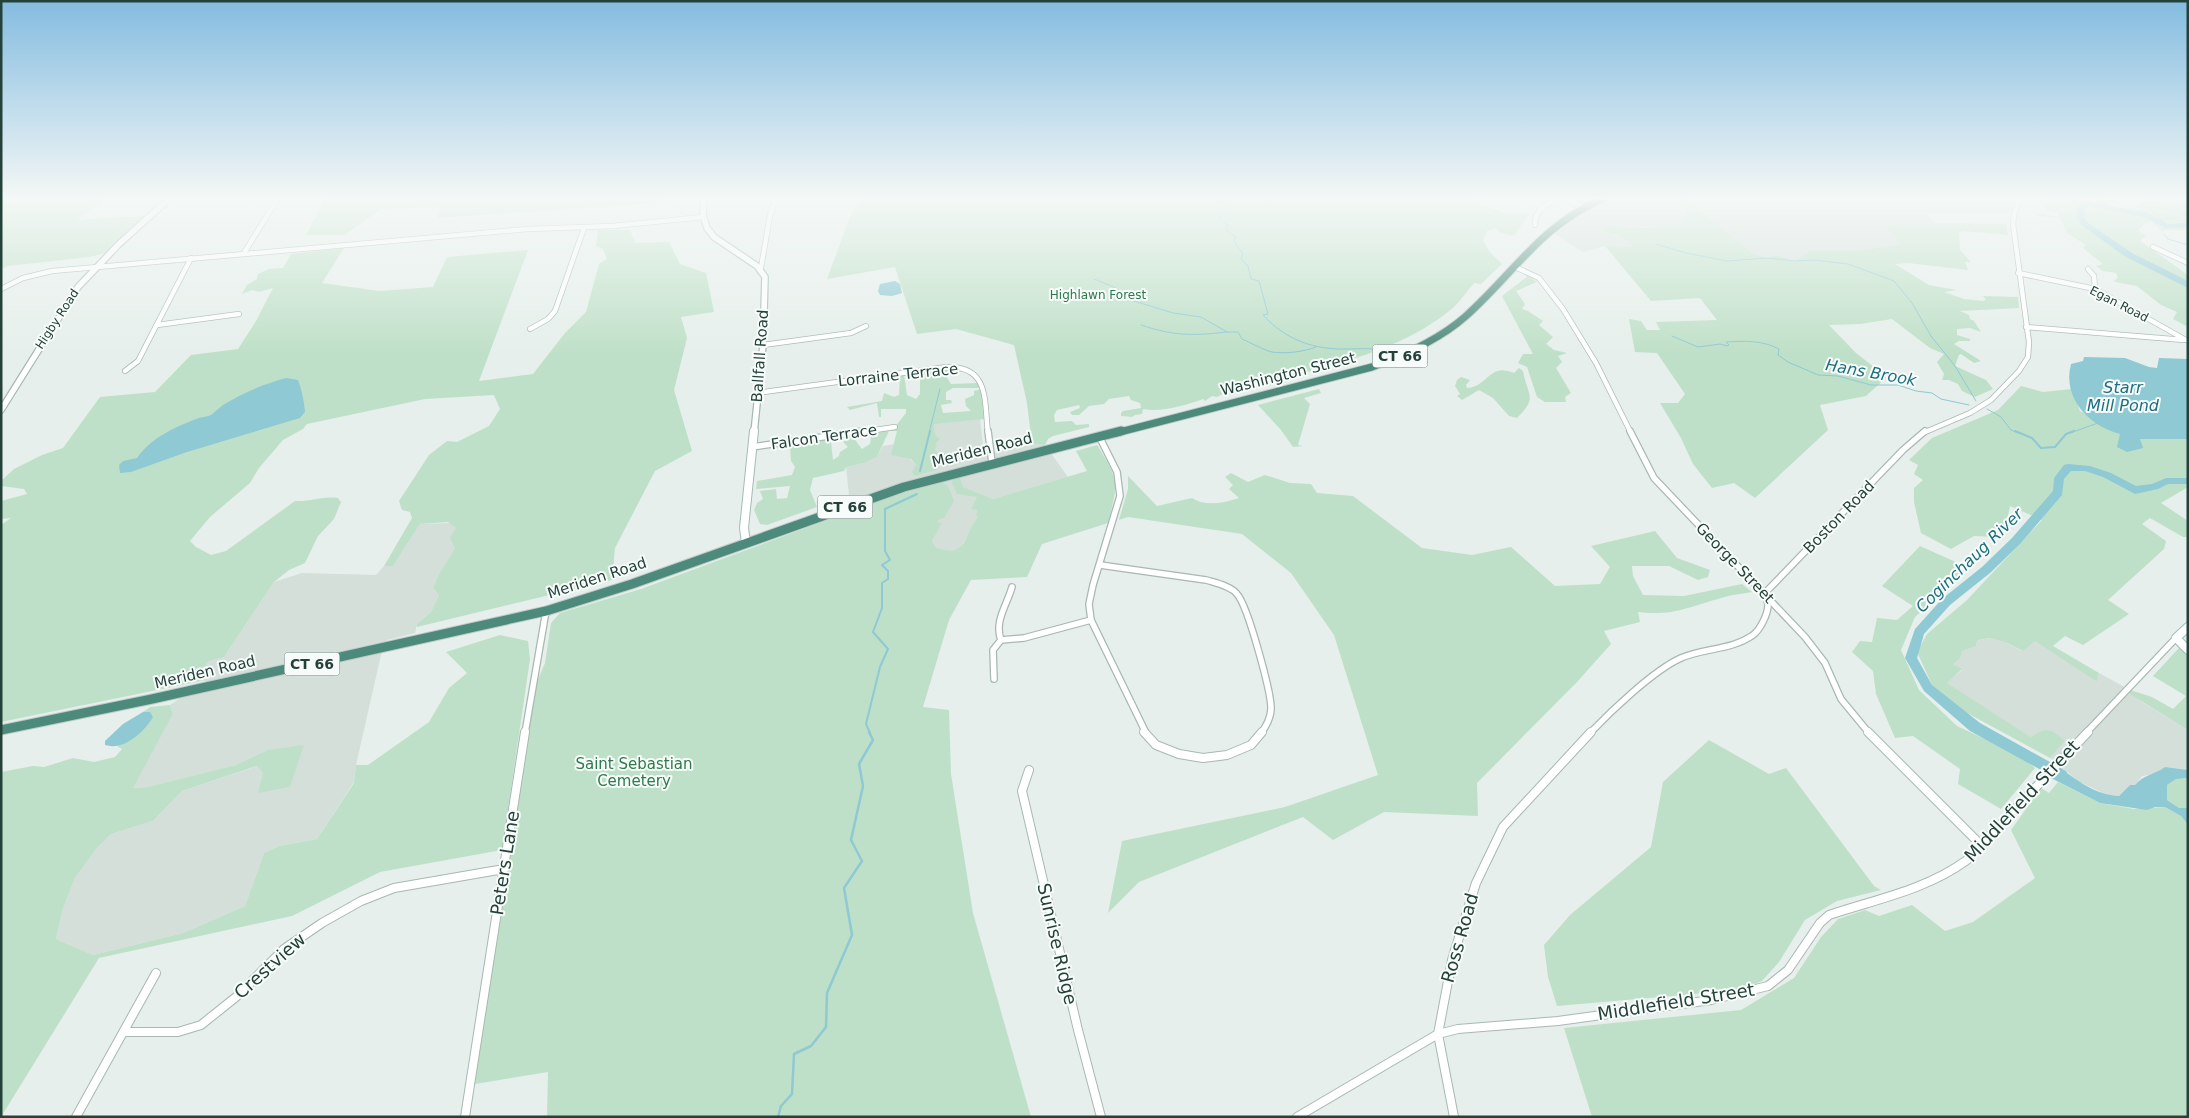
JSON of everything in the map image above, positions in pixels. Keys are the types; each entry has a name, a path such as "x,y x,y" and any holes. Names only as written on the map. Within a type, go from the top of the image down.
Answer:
{"highway":[{"name":"Washington Street","path":"1190,413 1357,372 1400,356 1437,338 1457,323 1532,250"},
{"name":"Meriden Road","path":"1,730 160,698 546,610 609,592 884,493 992,463 1190,413"}],"main road":[{"path":"733,250 750,258 761,268"},
{"name":"Ballfall Road","path":"746,543 744,528 763,345 765,277 761,268"},
{"name":"Middlefield Street","path":"2176,638 2188,627"},
{"path":"2176,638 2188,650"}],"street":[{"name":"Higby Road","path":"1,410 66,305 94,269 113,250"},
{"path":"1,289 16,281 39,273 277,250"},
{"path":"530,329 548,319 555,311 576,250"},
{"path":"761,268 764,250"},
{"name":"Boston Road","path":"1764,594 1903,450 1924,432 1981,406 2008,382 2028,357 2029,342 2016,250"},
{"path":"2160,250 2188,263"},
{"path":"125,371 138,361 191,258"},
{"name":"George Street","path":"1515,267 1534,275 1544,282 1568,315 1596,363 1654,478 1805,637 1824,663 1841,700 1858,722 1981,845"},
{"path":"2088,269 2094,276 2096,289"},
{"name":"Egan Road","path":"2018,272 2096,289 2187,340"},
{"path":"157,325 239,314"},
{"path":"763,345 851,334 866,326"},
{"path":"2026,327 2187,340"},
{"name":"Lorraine Terrace","path":"757,393 947,367 964,368 973,372 981,381 992,463"},
{"name":"Falcon Terrace","path":"752,447 896,427"},
{"path":"1100,436 1117,468 1121,486 1120,496 1100,565 1089,604 1091,620 1142,729 1156,745 1203,758 1227,755 1250,745 1265,728 1271,710 1269,694 1244,608 1237,593 1222,585 1206,580 1100,565"},
{"path":"1001,640 998,634 998,621 1008,602 1012,588"},
{"name":"Ross Road","path":"1454,1117 1438,1034 1452,960 1476,883 1502,827 1593,730 1658,671 1681,658 1709,649 1736,644 1755,634 1764,620 1768,606 1764,594"},
{"name":"Peters Lane","path":"465,1117 546,610"},
{"path":"994,679 993,650 1001,640 1024,638 1091,620"},
{"name":"Middlefield Street","path":"1297,1117 1438,1034 1458,1029 1558,1021 1711,1000 1759,989 1778,980 1788,970 1820,923 1828,915 1893,896 1942,877 1972,858 1981,845 2176,638"},
{"name":"Sunrise Ridge","path":"1030,770 1023,784 1022,791 1078,1030 1102,1117"},
{"name":"Crestview","path":"124,1032 178,1032 201,1025 236,997 284,949 322,922 361,900 394,888 504,869"},
{"path":"76,1117 156,973"}],"shaded area":[{"path":"1749,250 1863,250 1809,251 1795,261 1776,255 1767,258"},
{"path":"980,419 984,455 1032,444 1045,445 1068,477 993,499 988,497 982,512 960,548 912,558 885,507 849,495 846,467 864,463 877,457 883,446 895,444 916,465 936,470 934,465 938,453 935,449 934,423"},
{"path":"450,523 456,528 455,548 433,588 439,595 431,612 417,624 415,633 387,640 381,655 356,765 354,782 317,839 279,846 264,853 245,906 183,933 93,955 56,939 63,908 75,878 97,848 111,834 153,821 182,791 258,766 263,773 268,750 235,765 147,787 132,788 173,714 170,705 206,681 196,676 209,661 224,657 274,582 302,573 376,575 384,566 393,566 420,524"},
{"path":"1998,639 2022,651 2035,640 2097,682 2099,673 2130,690 2142,702 2188,730 2188,770 2165,767 2155,774 2142,776 2135,785 2130,785 2119,796 2109,796 2078,781 2050,758 2065,741 2031,737 1946,683 1962,670 1953,664 1961,651 1976,646 1977,641"}],"green space":[{"path":"1,250 108,250 105,253 90,257 8,266 1,269"},
{"path":"343,250 322,283 380,291 433,287 447,257 528,250 479,381 533,374 565,333 586,312 599,264 607,259 603,250 673,250 680,264 706,273 714,312 681,317 687,338 674,390 692,451 655,471 615,548 612,580 417,627 417,624 431,612 439,595 433,588 455,548 450,538 456,528 448,522 420,524 393,566 384,566 412,518 410,512 402,510 399,501 429,455 447,441 457,442 489,426 500,409 494,395 425,399 307,424 303,429 283,440 259,468 250,483 210,517 190,541 196,547 211,555 226,551 295,501 338,498 341,502 334,519 318,536 305,563 289,570 274,582 224,657 209,661 196,676 206,680 1,722 1,525 11,518 1,519 1,501 27,494 24,489 1,486 1,481 14,469 42,455 63,448 100,397 155,392 191,355 238,349 256,321 273,288 259,292 252,290 242,294 247,285 257,279 258,274 269,269 283,268 291,254"},
{"name":"Highlawn Forest","path":"838,250 1489,250 1502,264 1481,284 1474,283 1454,307 1436,321 1377,351 1291,377 1287,374 1282,375 1284,380 1270,385 1227,395 1225,393 1217,397 1212,396 1205,401 1203,399 1173,408 1143,409 1142,414 1132,417 1121,416 1123,411 1141,408 1140,403 1131,400 1129,396 1109,399 1104,404 1089,406 1079,415 1072,415 1070,412 1080,408 1079,405 1057,410 1054,415 1055,422 1072,421 1076,425 1089,424 1089,427 1053,436 1048,439 1045,445 1032,444 1027,403 1014,345 956,329 917,334 895,267 827,279"},
{"path":"1608,250 1749,250 1767,258 1776,255 1795,261 1809,251 1960,250 1971,262 1965,262 1968,270 1908,263 1895,264 1929,285 1957,290 1944,292 1964,299 1983,301 1986,300 1983,296 2018,297 2019,308 1960,311 1969,315 1981,332 1970,328 1957,329 1957,335 1970,339 1970,341 1959,341 1954,344 1981,361 1974,363 1961,354 1955,366 1986,380 1993,389 1975,397 1962,391 1958,384 1949,380 1942,380 1944,374 1937,362 1944,354 1930,348 1892,319 1860,324 1829,325 1856,353 1887,377 1866,396 1820,405 1828,430 1755,498 1734,483 1712,488 1693,464 1681,438 1660,403 1678,403 1685,394 1657,353 1635,352 1629,319 1641,321 1647,330 1660,330 1656,322 1717,320 1700,298 1651,301"},
{"path":"2086,250 2153,250 2188,275 2188,327 2173,319 2177,312 2161,305 2137,286 2115,282 2118,278 2116,273 2103,271 2096,266 2103,264"},
{"path":"1528,276 1537,282 1516,291 1525,304 1522,309 1543,321 1539,325 1553,337 1546,344 1554,350 1567,353 1558,356 1562,362 1556,368 1571,393 1565,397 1566,402 1545,402 1537,397 1527,367 1518,363 1523,354 1533,354 1502,296"},
{"path":"950,368 963,371 946,376 951,384 979,383 980,388 953,388 946,392 946,400 951,400 952,403 941,405 943,413 971,411 966,406 965,399 974,395 974,391 981,389 985,419 934,424 935,435 940,439 935,444 937,446 935,449 938,453 934,465 937,470 915,476 912,472 916,465 911,459 891,455 897,431 889,431 877,457 864,463 846,467 844,471 813,478 810,490 817,507 767,525 760,524 754,510 757,503 763,499 760,491 776,489 777,499 787,498 790,486 756,489 757,481 792,475 795,467 791,461 790,447 780,448 779,445 827,437 833,440 831,442 833,460 848,447 843,442 852,436 862,449 870,444 872,431 895,427 906,413 906,409 881,409 881,417 879,417 877,403 850,410 847,407 882,401 884,393 894,397 899,395 900,376 904,375 907,395 916,399 920,394 920,380 924,376 922,371"},
{"path":"1519,368 1523,371 1530,396 1528,405 1517,418 1509,416 1493,398 1479,390 1462,400 1457,396 1460,394 1455,386 1457,380 1461,377 1470,380 1466,385 1467,388 1474,387 1494,373 1506,370 1514,373"},
{"path":"2021,386 2043,392 2072,389 2080,411 2140,439 2188,439 2188,487 2161,503 2188,521 2188,537 2183,537 2150,518 2142,524 2166,541 2164,549 2108,600 2129,614 2083,645 2065,636 2053,646 2099,673 2097,682 2035,641 2023,651 1995,639 1983,639 1977,641 1976,646 1962,651 1960,658 1953,664 1962,669 1947,683 2031,737 2041,731 2049,730 2065,741 2050,758 1956,707 1933,687 1917,652 1927,634 1967,600 2042,520 2010,506 2006,526 1994,537 1974,536 1951,549 1921,533 1914,502 1914,488 1923,480 1914,474 1918,465 1909,460 1932,438 1998,410"},
{"path":"1319,389 1321,393 1304,398 1310,404 1298,445 1303,446 1293,447 1281,430 1258,405"},
{"name":"Saint Sebastian Cemetery","path":"1097,445 1110,467 1115,482 1114,499 1108,523 1042,544 1027,577 971,580 949,620 923,707 949,710 951,774 973,913 1031,1117 547,1117 548,1072 475,1084 491,966 537,682 545,663 551,623 560,613 641,589 884,499 942,482 948,486 954,501 944,518 938,520 938,523 942,523 932,541 935,547 953,550 963,544 978,517 976,515 978,510 971,509 977,497 957,494 952,483 953,479 965,476 960,478 963,487 993,499 1087,471 1076,451"},
{"path":"1231,473 1248,482 1265,475 1290,483 1311,484 1317,493 1353,496 1422,548 1472,555 1511,547 1555,586 1600,584 1610,567 1591,546 1655,531 1677,558 1710,570 1708,577 1698,580 1669,566 1632,566 1633,576 1643,595 1684,596 1742,584 1752,592 1726,596 1670,612 1638,612 1640,622 1604,631 1611,644 1577,682 1477,783 1478,816 1384,812 1333,840 1303,817 1139,882 1108,913 1122,841 1285,807 1378,775 1334,635 1291,573 1242,534 1128,517 1119,520 1128,489 1128,476 1157,506 1192,498 1197,501 1221,503 1239,498 1229,489 1233,485 1225,477"},
{"path":"1920,546 1969,568 1915,617 1901,650 1919,690 1957,726 2019,755 2035,768 2001,809 1958,784 1960,769 1913,736 1895,738 1876,694 1873,671 1852,652 1860,641 1872,642 1877,618 1897,620 1913,606 1882,586"},
{"path":"500,635 528,641 530,659 502,850 380,872 292,916 99,958 1,1117 1,772 33,766 44,767 73,758 94,762 115,757 122,749 117,746 135,737 150,712 143,712 150,707 170,705 173,714 133,788 147,787 235,765 268,750 304,745 290,787 258,793 263,773 257,766 182,791 153,821 111,834 97,848 75,878 63,908 56,939 93,955 183,933 245,906 264,853 279,846 317,839 354,783 356,765 368,765 429,722 449,688 467,673 446,652"},
{"path":"2179,648 2188,654 2188,730 2130,694 2130,690 2152,697 2173,709 2186,696 2153,676"},
{"path":"1709,740 1769,774 1786,768 1874,886 1881,890 1837,901 1805,920 1779,962 1762,981 1741,990 1557,1006 1548,977 1544,945 1570,915 1651,847 1663,782"},
{"path":"2188,778 2188,808 2179,808 2167,800 2167,785 2176,779"},
{"path":"2058,782 2100,803 2134,809 2165,807 2181,816 2188,825 2188,1117 1592,1117 1564,1028 1741,1010 1794,978 1821,937 1838,919 1865,910 1879,916 1912,905 1945,931 1973,922 2035,878 2011,830 2041,788 2049,793"}],"water":[{"path":"895,281 900,284 902,293 892,296 880,295 878,291 880,284"},
{"name":"Starr Mill Pond","path":"2084,357 2125,358 2157,368 2159,358 2188,359 2188,439 2140,439 2143,448 2127,452 2117,447 2120,434 2109,430 2088,417 2074,399 2070,388 2071,364 2083,361"},
{"path":"286,378 298,380 305,412 300,418 187,452 131,472 120,473 119,465 123,461 137,458 163,434 187,422 211,415 223,405 245,393"},
{"path":"143,712 150,712 153,717 139,734 126,743 112,746 105,745 105,741 123,724"},
{"path":"2165,767 2188,770 2188,778 2176,779 2167,785 2167,800 2179,808 2188,808 2188,825 2181,816 2165,807 2155,807 2147,810 2100,803 2051,778 2060,768 2095,790 2119,796 2130,785 2135,785 2142,779"}],"waterway":[{"path":"1240,250 1243,254 1241,259 1248,266 1251,279 1259,281 1268,314 1263,315 1281,331 1301,342 1324,348 1372,349 1387,352"},
{"path":"1677,250 1727,261 1767,258 1795,261 1815,260 1848,264 1894,281 1912,303 1931,336 1955,366 1976,401"},
{"name":"Coginchaug River","path":"2122,250 2188,285"},
{"path":"1094,279 1114,287 1134,301 1173,313 1201,317 1227,332"},
{"path":"1141,325 1183,334 1227,332"},
{"path":"1227,332 1238,332 1242,339 1277,353 1294,352 1316,347"},
{"name":"Hans Brook","path":"1672,336 1698,347 1720,344 1729,345 1726,342 1766,344 1779,349 1778,355 1788,362 1818,375 1838,376 1871,385 1898,385 1916,391 1932,393 1941,399 1969,405"},
{"path":"929,433 940,389"},
{"name":"Hans Brook","path":"1987,409 2001,417 2011,430 2018,433"},
{"name":"Hans Brook","path":"2070,433 2098,423"},
{"path":"920,471 930,431"},
{"name":"Hans Brook","path":"2015,431 2032,438 2041,448 2055,447 2066,434 2074,431"},
{"name":"Coginchaug River","path":"2061,775 1975,727 1928,688 1911,658 1919,632 1946,602 1986,570 2016,541 2058,492 2059,478 2068,467 2086,468 2107,475 2135,490 2154,487 2166,481 2188,481"},
{"path":"870,733 866,724 880,667 888,649 873,632 882,608 882,583 888,579 888,571 882,565 890,560 885,551 885,509 917,494"},
{"path":"778,1117 781,1106 792,1094 794,1054 811,1046 826,1027 827,993 852,935 844,888 862,861 851,840 863,786 859,764 873,740 869,732"}]}
